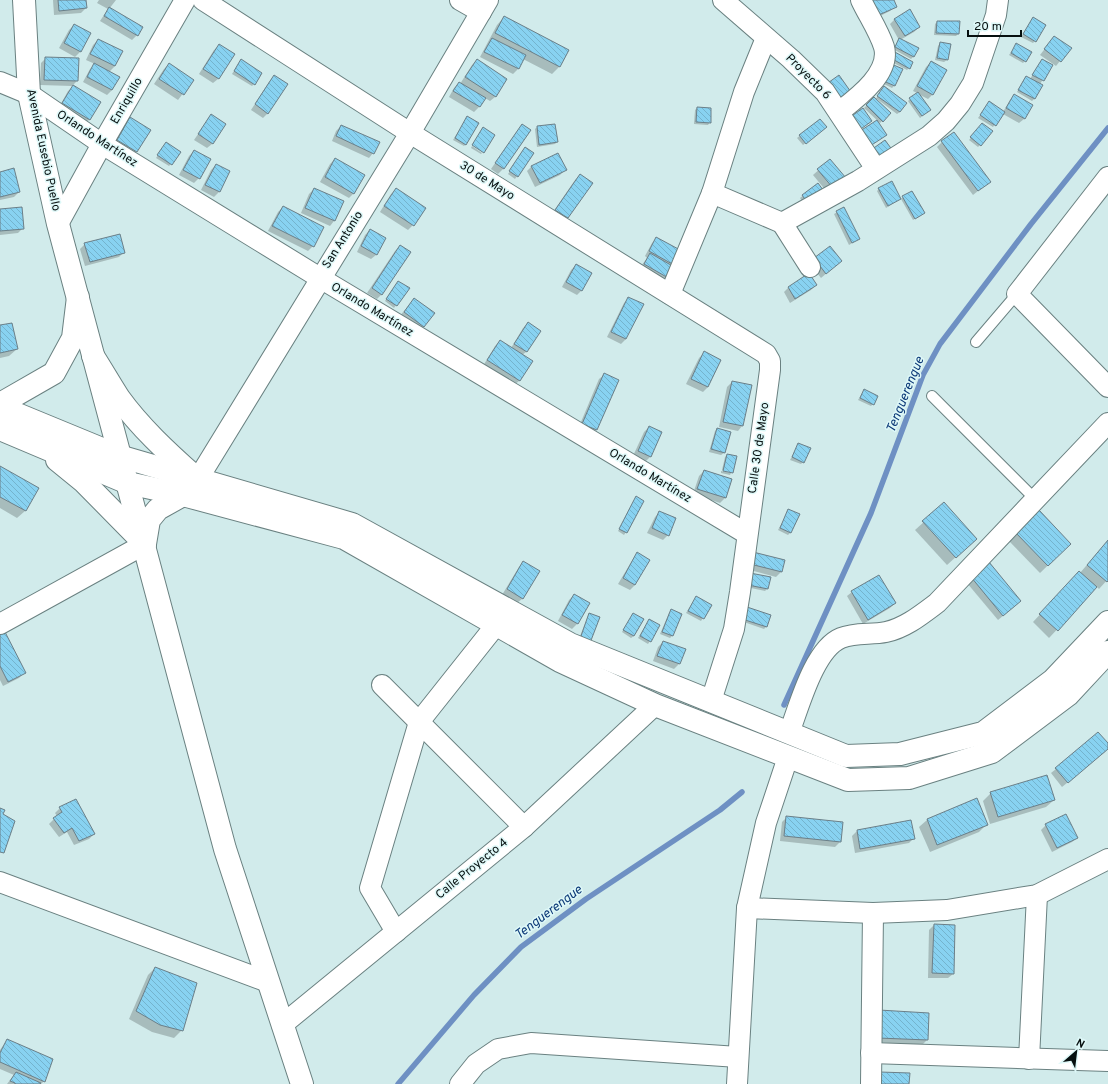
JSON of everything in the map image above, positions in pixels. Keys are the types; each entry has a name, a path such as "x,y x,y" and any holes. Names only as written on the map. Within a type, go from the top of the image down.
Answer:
{"main road":[{"name":"Avenida Eusebio Puello","path":"24,0 29,94 58,224 226,849 302,1084"},
{"path":"0,406 54,373 73,338 78,297"},
{"path":"93,356 120,398 143,427 166,451 198,479"},
{"path":"0,406 120,456 352,524 570,644 846,756 900,754 983,732 1053,680 1108,622"},
{"path":"0,430 128,483 183,495 344,538 560,661 655,705 848,780 908,778 992,752 1068,695 1108,652"},
{"path":"40,446 84,482 145,544"},
{"path":"145,544 149,520 158,509 183,495"}],"street":[{"name":"Enriquillo","path":"58,224 185,0"},
{"name":"30 de Mayo","path":"203,0 410,132 766,354 770,362"},
{"path":"460,0 484,6"},
{"name":"Proyecto 6","path":"723,0 791,59 825,92 876,169"},
{"path":"839,112 861,95 871,84 881,70 884,58 884,48 861,0"},
{"path":"782,223 858,181 928,136 946,121 960,104 973,82 996,15 998,0"},
{"name":"San Antonio","path":"198,479 410,132 484,6"},
{"path":"670,294 712,193 744,92 766,38"},
{"name":"Orlando Martínez","path":"0,82 29,94 102,144 320,278 748,534"},
{"path":"1108,177 1102,199 1017,294 1108,387"},
{"path":"712,193 782,223 810,267"},
{"name":"Calle 30 de Mayo","path":"711,702 734,629 770,362"},
{"path":"789,733 814,666 827,648 840,638 859,633 886,632 913,621 937,603 1108,423"},
{"path":"0,624 145,544"},
{"path":"396,932 370,888 419,722 496,625"},
{"path":"382,685 524,827"},
{"name":"Calle Proyecto 4","path":"282,1025 524,827 655,705"},
{"path":"737,1084 747,908 766,823 788,757"},
{"path":"747,908 873,913 947,910 1037,895 1108,859"},
{"path":"0,882 268,982"},
{"path":"1029,1058 1037,895"},
{"path":"871,1084 873,913"},
{"path":"460,1084 476,1064 498,1049 531,1043 738,1057"},
{"path":"871,1053 1108,1061"}],"lane":[{"path":"976,342 1017,294"},
{"path":"932,396 1036,500"}],"building":[{"path":"58,0 86,0 87,8 59,11"},
{"path":"865,0 894,0 897,7 874,17"},
{"path":"109,7 143,27 138,36 104,16"},
{"path":"910,9 920,27 905,36 894,19"},
{"path":"504,16 569,50 560,67 495,33"},
{"path":"1033,17 1046,25 1036,42 1023,34"},
{"path":"937,21 960,21 959,34 936,33"},
{"path":"74,24 91,33 81,52 64,43"},
{"path":"1054,36 1072,48 1061,62 1044,49"},
{"path":"492,38 526,55 519,69 484,52"},
{"path":"899,38 919,48 914,57 895,47"},
{"path":"98,39 123,51 115,66 90,54"},
{"path":"940,42 951,44 948,60 937,58"},
{"path":"1016,43 1032,52 1026,62 1011,53"},
{"path":"219,44 235,54 219,79 203,69"},
{"path":"893,51 913,62 910,69 889,57"},
{"path":"45,57 79,58 78,81 44,80"},
{"path":"241,59 262,73 255,85 234,71"},
{"path":"477,59 507,79 496,97 465,77"},
{"path":"1042,59 1053,65 1044,81 1032,75"},
{"path":"931,61 947,70 933,95 917,86"},
{"path":"94,63 120,77 112,90 87,77"},
{"path":"169,63 194,80 184,95 159,79"},
{"path":"889,63 903,69 895,86 881,80"},
{"path":"274,75 288,84 268,114 255,104"},
{"path":"839,75 853,95 839,105 825,85"},
{"path":"1026,76 1043,85 1035,99 1018,90"},
{"path":"459,82 486,98 480,107 453,91"},
{"path":"73,85 101,102 90,120 62,103"},
{"path":"884,86 907,103 900,112 877,96"},
{"path":"918,92 931,110 922,116 909,98"},
{"path":"1014,94 1033,105 1025,119 1006,108"},
{"path":"874,97 891,113 883,122 866,105"},
{"path":"989,101 1005,112 996,126 980,115"},
{"path":"697,107 711,108 711,123 696,122"},
{"path":"863,108 872,121 858,131 849,118"},
{"path":"211,114 226,124 213,144 198,134"},
{"path":"467,116 479,123 466,145 455,138"},
{"path":"130,117 151,130 137,152 117,140"},
{"path":"820,119 827,127 806,144 799,135"},
{"path":"877,120 887,135 867,148 857,133"},
{"path":"982,123 993,131 981,146 970,137"},
{"path":"522,124 531,130 504,169 495,163"},
{"path":"555,124 558,142 539,145 537,126"},
{"path":"341,125 380,142 374,154 336,136"},
{"path":"483,127 495,135 484,153 472,145"},
{"path":"954,132 991,182 978,191 941,141"},
{"path":"885,140 893,151 880,162 871,150"},
{"path":"166,142 181,152 172,165 157,155"},
{"path":"525,147 534,153 518,177 509,171"},
{"path":"194,150 211,159 200,179 183,170"},
{"path":"558,153 567,170 540,183 531,166"},
{"path":"335,158 365,175 354,194 325,177"},
{"path":"830,159 846,178 833,188 817,169"},
{"path":"216,164 230,171 220,192 205,185"},
{"path":"14,168 20,192 0,197 0,172"},
{"path":"580,174 593,183 568,218 555,210"},
{"path":"892,181 901,199 888,206 878,188"},
{"path":"818,183 826,194 809,205 802,195"},
{"path":"314,188 344,201 335,221 305,208"},
{"path":"396,188 426,208 414,226 384,206"},
{"path":"912,191 925,213 915,219 902,196"},
{"path":"283,206 324,227 314,247 272,226"},
{"path":"22,207 24,229 0,231 0,209"},
{"path":"844,207 860,239 852,243 836,211"},
{"path":"370,229 386,238 377,255 361,246"},
{"path":"120,234 125,253 90,262 84,243"},
{"path":"656,237 682,251 674,265 649,251"},
{"path":"400,245 411,252 382,295 372,288"},
{"path":"830,246 842,261 826,274 814,258"},
{"path":"650,253 676,268 670,279 644,264"},
{"path":"576,264 592,273 582,291 566,282"},
{"path":"809,273 817,285 795,299 788,287"},
{"path":"398,281 410,288 397,306 386,299"},
{"path":"628,297 644,304 626,339 611,332"},
{"path":"414,298 435,313 424,327 404,312"},
{"path":"528,322 541,331 527,352 514,344"},
{"path":"12,323 18,349 0,353 0,325"},
{"path":"500,340 533,361 520,381 487,360"},
{"path":"704,351 721,360 708,387 691,379"},
{"path":"604,373 619,380 597,430 582,424"},
{"path":"732,381 752,385 743,426 723,422"},
{"path":"864,389 878,396 874,405 860,398"},
{"path":"649,426 662,432 651,457 638,451"},
{"path":"717,428 731,432 725,453 711,449"},
{"path":"798,443 811,448 804,463 792,457"},
{"path":"727,454 737,456 733,473 723,471"},
{"path":"0,466 39,488 26,511 0,497"},
{"path":"704,470 732,479 726,498 697,489"},
{"path":"636,496 644,501 627,533 619,529"},
{"path":"944,502 977,539 956,558 922,521"},
{"path":"788,509 800,514 791,533 780,528"},
{"path":"1039,510 1071,544 1048,566 1015,532"},
{"path":"659,511 676,518 669,536 652,528"},
{"path":"1108,540 1108,581 1107,582 1087,565"},
{"path":"637,552 650,560 635,585 623,578"},
{"path":"753,552 785,560 782,572 750,564"},
{"path":"523,561 540,571 523,599 507,589"},
{"path":"989,562 1021,601 1003,616 971,577"},
{"path":"1079,571 1097,587 1058,631 1039,614"},
{"path":"750,573 771,577 768,589 748,585"},
{"path":"879,575 896,603 868,620 851,591"},
{"path":"574,594 590,603 578,624 562,615"},
{"path":"696,596 712,605 704,619 688,611"},
{"path":"747,607 771,615 767,627 742,619"},
{"path":"671,609 682,614 673,636 662,632"},
{"path":"589,613 600,617 590,643 580,639"},
{"path":"633,613 644,619 634,636 623,630"},
{"path":"649,619 660,625 651,642 640,636"},
{"path":"4,630 26,673 8,682 0,666 0,632"},
{"path":"663,641 686,649 680,664 657,656"},
{"path":"1098,732 1108,743 1108,749 1068,783 1055,768"},
{"path":"1047,775 1055,800 998,817 990,792"},
{"path":"977,798 988,825 937,845 927,819"},
{"path":"76,799 95,834 79,841 72,828 64,833 53,818 62,812 59,807"},
{"path":"0,808 5,810 3,814 15,821 4,853 0,852"},
{"path":"1066,814 1078,838 1057,848 1045,824"},
{"path":"786,816 843,822 841,842 784,836"},
{"path":"911,820 915,839 860,849 857,830"},
{"path":"934,924 955,925 954,974 932,973"},
{"path":"155,967 197,983 183,1031 160,1025 136,1011"},
{"path":"879,1010 929,1013 928,1040 878,1038"},
{"path":"7,1039 53,1059 45,1082 0,1062 0,1053"},
{"path":"16,1072 41,1083 15,1084 10,1081"},
{"path":"880,1072 910,1073 909,1084 880,1084"}],"waterway":[{"name":"Tenguerengue","path":"784,705 871,513 923,375 940,344 1031,224 1108,128"},
{"name":"Tenguerengue","path":"398,1084 474,995 521,947 586,899 720,810 742,792"}]}
